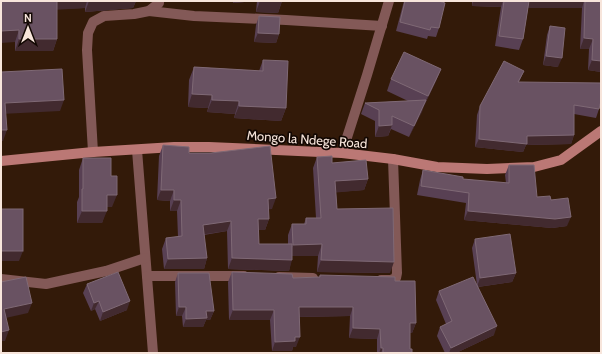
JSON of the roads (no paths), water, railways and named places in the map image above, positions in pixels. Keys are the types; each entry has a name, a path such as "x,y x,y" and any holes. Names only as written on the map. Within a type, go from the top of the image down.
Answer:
{"street":[{"path":"149,11 158,3 158,1"},
{"path":"342,153 390,1"},
{"path":"93,152 87,50 88,33 93,22 104,16 134,14 149,11 194,16 382,26"},
{"name":"Mongo la Ndege Road","path":"1,161 93,152 174,147 209,147 342,153 393,159 437,167 487,169 534,167 561,160 601,131"},
{"path":"137,150 153,353"},
{"path":"368,280 391,280 396,278 393,159"},
{"path":"1,279 46,284 106,271 145,258"},
{"path":"147,276 252,276"},
{"path":"268,277 322,278"}]}
